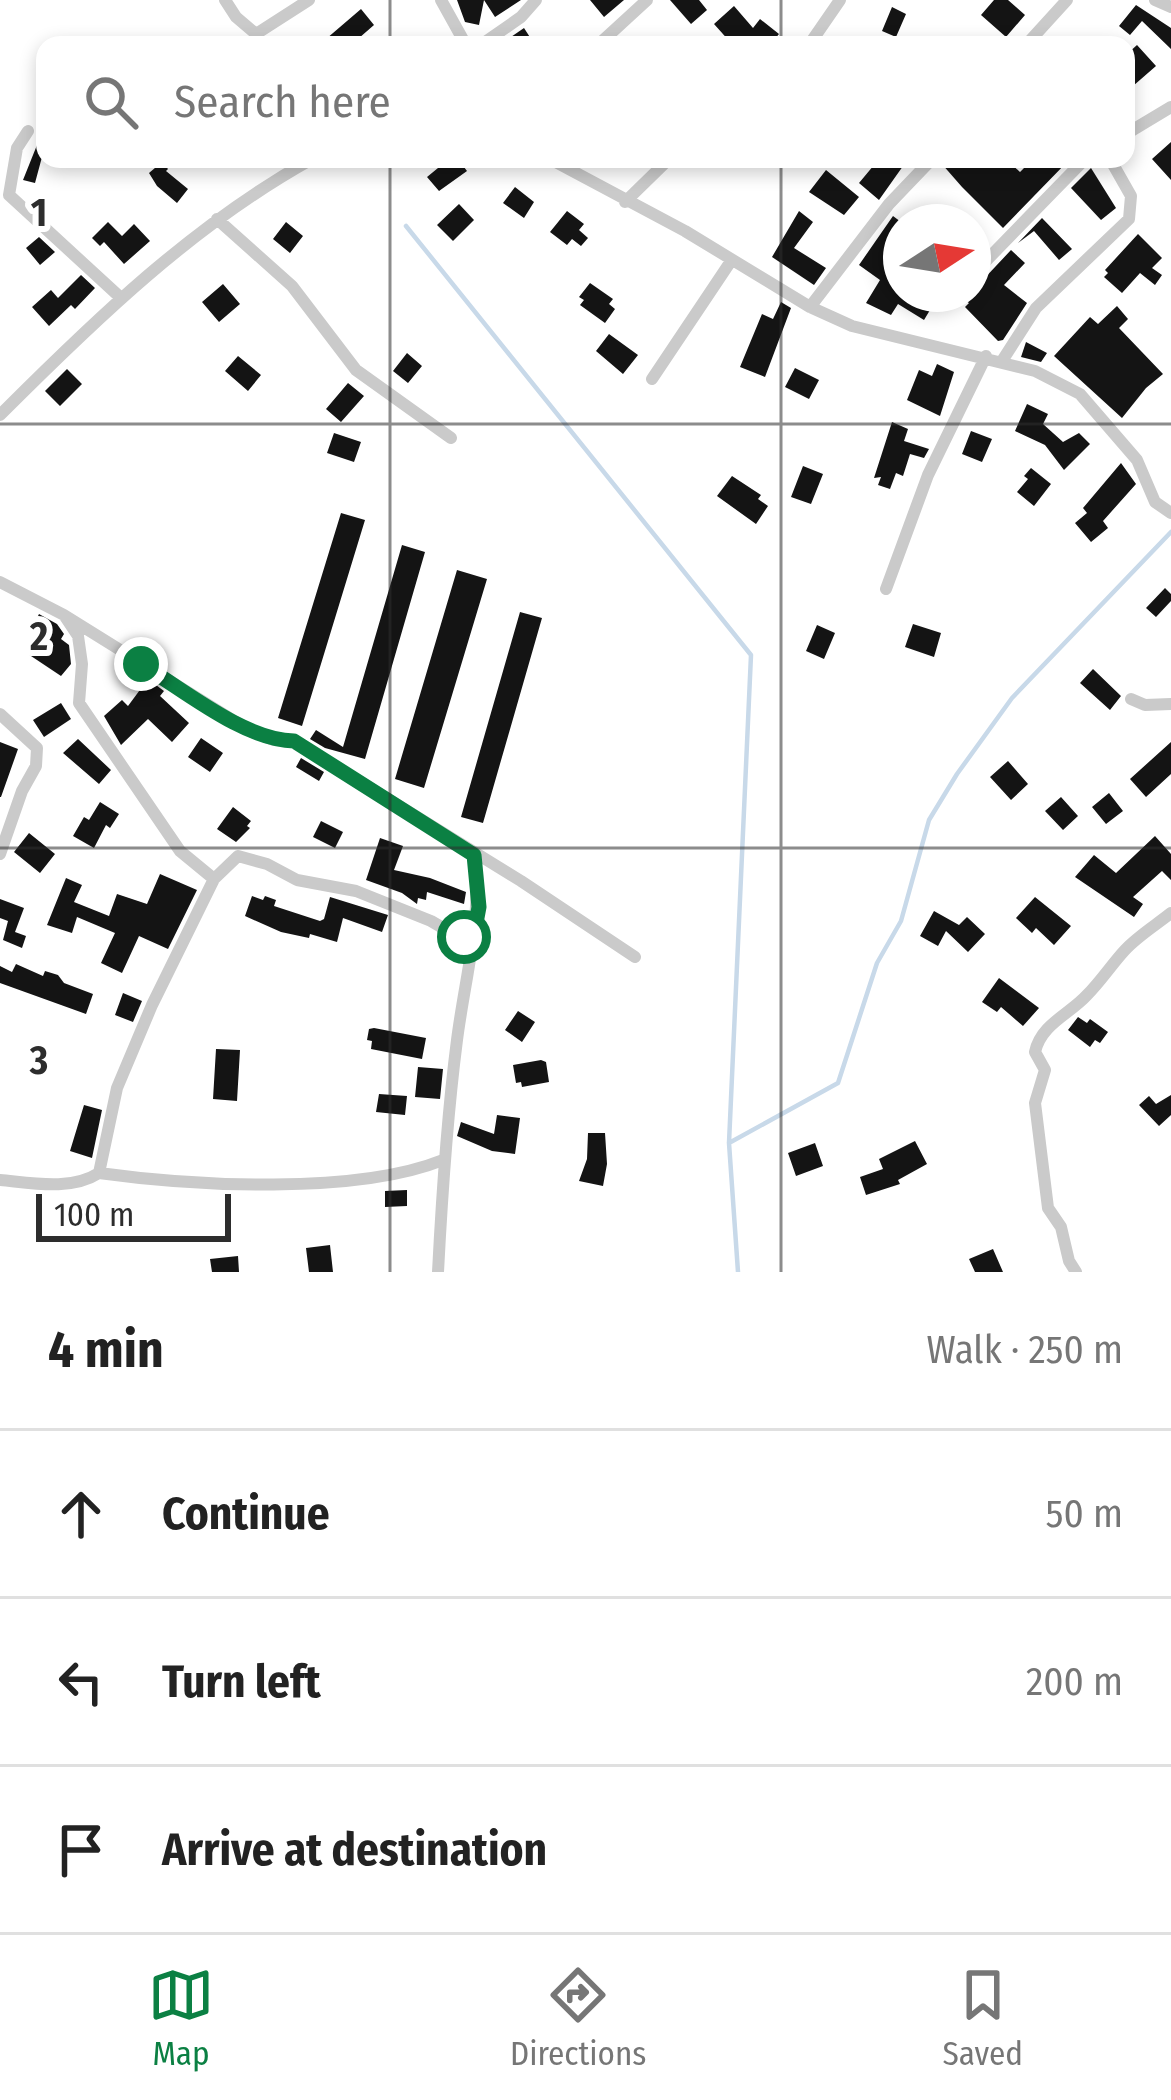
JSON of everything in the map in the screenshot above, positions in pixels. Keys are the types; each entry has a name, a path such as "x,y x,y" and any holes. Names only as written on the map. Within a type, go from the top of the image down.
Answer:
{"street":[{"path":"225,0 256,34 310,0"},
{"path":"441,0 461,36"},
{"path":"494,36 536,0"},
{"path":"608,36 647,0"},
{"path":"815,36 840,0"},
{"path":"1033,36 1067,0"},
{"path":"1155,0 1171,7"},
{"path":"1135,129 1171,107"},
{"path":"28,130 17,148 5,195 122,298"},
{"path":"0,416 122,298 217,219 297,168"},
{"path":"566,168 852,326 986,356 1035,371 1080,394 1137,460 1155,502 1171,513"},
{"path":"625,202 660,168"},
{"path":"811,307 889,204 923,168"},
{"path":"991,256 1076,168"},
{"path":"1002,361 1036,308 1130,219 1131,196 1116,168"},
{"path":"217,219 292,286 356,370 451,438"},
{"path":"652,380 731,261"},
{"path":"886,589 928,475 986,356"},
{"path":"0,582 64,615 252,732 294,741 635,956"},
{"path":"64,615 78,636 79,703 180,851 214,879"},
{"path":"1131,698 1145,705 1171,704"},
{"path":"0,714 37,748 36,766 22,790 0,854"},
{"path":"438,1272 443,1160 479,907 474,855"},
{"path":"99,1173 117,1088 152,1005 214,879 238,856 297,880 356,891 431,920 472,945"},
{"path":"1076,1272 1061,1227 1048,1208 1035,1103 1045,1070 1035,1052 1037,1040 1088,994 1122,953 1171,913"},
{"path":"0,1180 60,1184 88,1180 99,1173 159,1181 304,1184 415,1171 443,1160"}],"building":[{"path":"457,0 484,0 479,25 465,22"},
{"path":"484,0 521,0 495,17"},
{"path":"590,0 624,0 604,17"},
{"path":"670,0 699,0 707,10 691,24"},
{"path":"994,0 1008,0 1025,15 1005,36 981,15"},
{"path":"1136,5 1171,28 1171,49 1142,21 1130,35 1119,26"},
{"path":"734,6 753,28 760,19 779,34 725,36 714,24"},
{"path":"892,7 906,14 896,36 882,31"},
{"path":"361,9 374,25 361,36 330,36"},
{"path":"1135,47 1156,66 1135,84"},
{"path":"1171,142 1171,180 1152,159"},
{"path":"36,148 39,168 35,183 23,180"},
{"path":"167,168 188,189 177,203 149,173"},
{"path":"438,168 467,171 439,191 427,177"},
{"path":"872,168 902,168 879,200 859,183"},
{"path":"945,168 1016,168 1020,172 1061,168 1003,228 991,216 991,204 979,204"},
{"path":"1091,168 1116,208 1101,220 1071,188"},
{"path":"826,170 859,197 844,215 809,192"},
{"path":"515,187 534,202 524,218 503,203"},
{"path":"459,204 474,220 453,241 437,225"},
{"path":"567,211 584,224 579,230 588,238 581,246 572,239 567,245 550,232"},
{"path":"799,211 813,222 794,248 826,268 814,285 772,257"},
{"path":"1042,218 1072,249 1059,260 1034,231 1018,243"},
{"path":"108,222 122,236 134,224 150,241 124,264 104,242 100,246 92,238"},
{"path":"286,222 303,236 290,253 273,239"},
{"path":"883,230 883,311 866,303 880,280 859,265"},
{"path":"1138,234 1162,258 1152,268 1162,275 1155,285 1140,273 1122,293 1104,277 1105,270"},
{"path":"39,237 55,252 40,265 26,248"},
{"path":"1011,250 1025,263 1004,285 1027,303 998,341 970,312 991,312 991,271"},
{"path":"81,275 95,288 49,326 32,307 51,290 58,298"},
{"path":"590,283 613,299 609,304 615,309 605,323 580,305 584,300 579,297"},
{"path":"223,284 240,304 219,322 202,302"},
{"path":"781,302 791,308 765,377 740,367 762,314 773,319"},
{"path":"1117,306 1128,319 1119,328 1163,374 1122,418 1054,356 1090,317 1098,324"},
{"path":"609,334 638,355 623,374 596,351"},
{"path":"1026,342 1047,353 1041,362 1021,357"},
{"path":"407,353 422,366 408,383 393,371"},
{"path":"238,356 261,375 248,391 225,371"},
{"path":"937,364 954,372 940,416 907,400 919,370 932,376"},
{"path":"795,368 819,380 809,399 785,387"},
{"path":"67,369 82,384 60,406 45,391"},
{"path":"348,383 364,396 341,422 326,409"},
{"path":"1027,404 1048,414 1043,424 1063,442 1079,433 1090,444 1064,470 1045,445 1015,431"},
{"path":"892,422 908,429 904,441 929,449 924,458 910,454 903,476 896,473 890,489 878,485 881,477 874,478"},
{"path":"971,431 992,439 982,462 962,454"},
{"path":"334,433 361,442 354,462 327,453"},
{"path":"1121,463 1136,484 1103,521 1108,528 1091,542 1075,523"},
{"path":"803,466 823,474 811,504 791,497"},
{"path":"1031,468 1051,484 1034,506 1017,492"},
{"path":"732,476 761,495 758,499 768,506 756,524 717,496"},
{"path":"341,513 365,520 302,726 278,718"},
{"path":"402,545 425,552 365,759 310,739 316,730 343,747"},
{"path":"457,570 487,579 424,788 395,779"},
{"path":"1165,588 1171,601 1156,617 1146,608"},
{"path":"520,612 542,618 483,823 461,817"},
{"path":"39,614 57,624 64,634 61,639 69,645 71,664 61,676 28,654 36,635 30,632"},
{"path":"913,624 941,633 934,657 905,647"},
{"path":"817,625 835,633 824,659 806,651"},
{"path":"1093,669 1121,696 1110,710 1080,683"},
{"path":"148,679 189,723 172,742 148,719 121,745 104,716 122,700 128,706"},
{"path":"61,703 71,719 44,737 33,720"},
{"path":"201,738 223,753 210,772 188,757"},
{"path":"78,739 111,770 99,784 63,753"},
{"path":"0,742 18,749 1,797 0,797"},
{"path":"1171,742 1171,774 1146,797 1130,779"},
{"path":"301,758 324,772 319,781 296,767"},
{"path":"1008,761 1028,784 1011,800 990,777"},
{"path":"1109,793 1123,811 1106,824 1092,807"},
{"path":"1061,797 1078,816 1063,830 1045,811"},
{"path":"100,802 119,814 110,828 106,825 94,848 73,836"},
{"path":"233,807 251,821 236,842 217,829"},
{"path":"321,821 343,832 335,848 313,837"},
{"path":"29,833 55,854 40,873 14,852"},
{"path":"1155,836 1171,854 1171,880 1162,871 1133,897 1143,904 1134,917 1075,877 1094,855 1116,873"},
{"path":"380,838 403,846 394,870 466,892 464,904 427,892 426,900 418,898 417,904 366,880"},
{"path":"160,874 197,890 168,949 139,936 122,973 101,963 115,933 77,917 72,933 47,925 66,878 82,885 74,902 109,916 117,894 147,904"},
{"path":"252,896 276,900 274,906 320,921 330,897 388,915 382,932 343,918 337,942 281,932 245,916"},
{"path":"1035,897 1071,926 1054,945 1016,918"},
{"path":"0,899 24,908 15,932 26,936 22,948 3,940 8,921 0,918"},
{"path":"934,911 959,925 967,917 985,934 968,952 946,931 938,946 920,936"},
{"path":"16,964 43,976 45,971 58,975 64,983 93,994 86,1014 0,983 0,966 12,972"},
{"path":"999,978 1039,1008 1023,1026 1001,1007 997,1012 982,1002"},
{"path":"123,993 142,1001 133,1022 115,1015"},
{"path":"518,1011 535,1022 522,1042 505,1030"},
{"path":"1078,1017 1108,1032 1100,1043 1095,1040 1090,1047 1068,1030"},
{"path":"369,1029 426,1038 422,1059 371,1049 372,1041 367,1040"},
{"path":"216,1049 240,1050 237,1101 213,1099"},
{"path":"546,1062 549,1082 522,1087 521,1082 516,1083 513,1065"},
{"path":"418,1067 443,1069 440,1099 415,1097"},
{"path":"379,1094 407,1096 405,1115 376,1112"},
{"path":"1171,1095 1171,1115 1159,1126 1139,1105 1149,1096 1156,1104"},
{"path":"84,1105 102,1110 92,1158 70,1151"},
{"path":"497,1115 520,1118 515,1154 492,1151 457,1136 461,1122 494,1134"},
{"path":"588,1133 605,1133 603,1186 579,1181 587,1159"},
{"path":"915,1141 927,1164 898,1180 900,1184 866,1195 860,1177 883,1169 879,1159"},
{"path":"815,1143 823,1166 796,1176 788,1153"},
{"path":"407,1190 407,1206 385,1207 385,1191"},
{"path":"330,1245 333,1272 309,1272 306,1248"},
{"path":"993,1249 1003,1272 975,1272 969,1259"},
{"path":"238,1256 239,1272 212,1272 210,1259"}],"waterway":[{"path":"406,226 751,655 729,1143 738,1272"},
{"path":"729,1143 838,1083 877,963 901,921 929,820 1012,698 1171,532"}],"route":[{"path":"141,664 252,732 294,741 474,855 479,907 472,945 464,937"}]}
